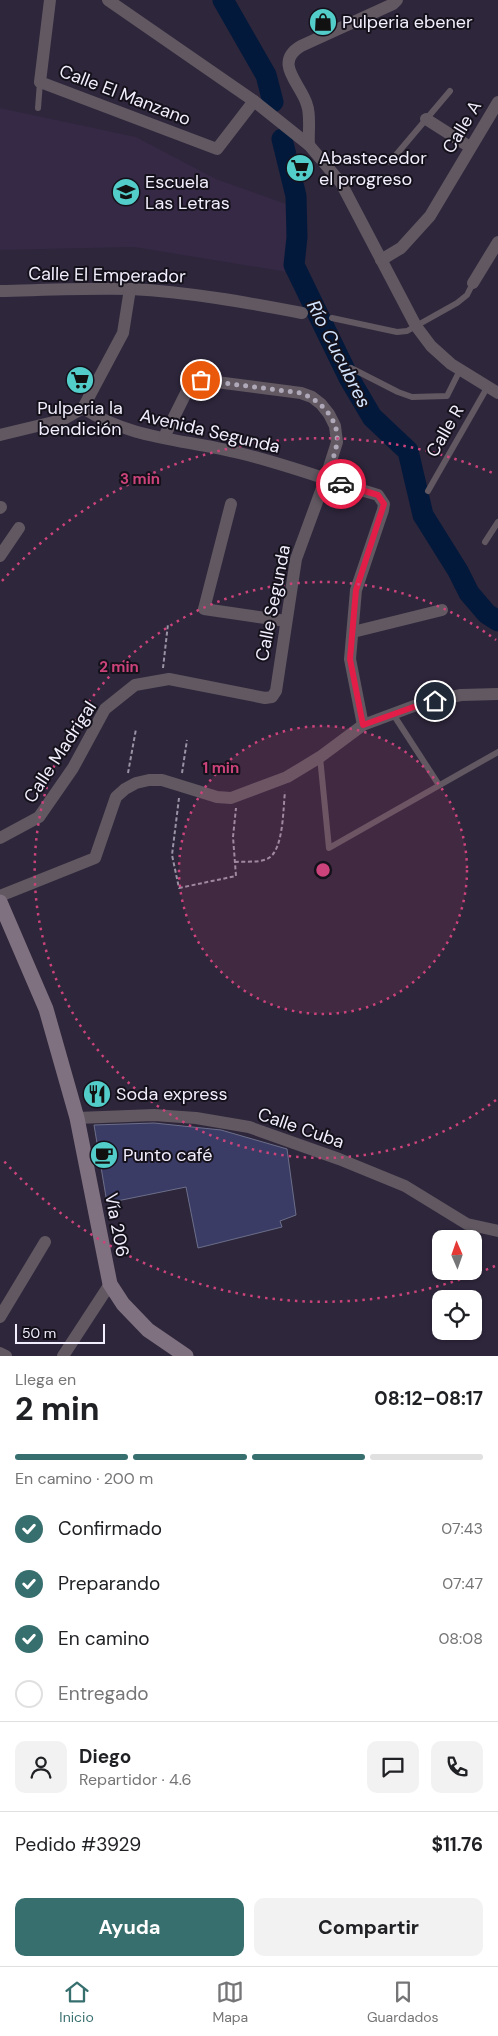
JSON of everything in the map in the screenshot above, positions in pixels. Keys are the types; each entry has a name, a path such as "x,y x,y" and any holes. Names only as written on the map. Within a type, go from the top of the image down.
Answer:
{"main road":[{"name":"Vía 206","path":"0,902 46,1008 76,1118 110,1284 122,1304 148,1330 186,1356"}],"street":[{"name":"Calle El Manzano","path":"50,0 40,82 217,149 254,101"},
{"path":"108,0 254,101 309,145 341,183 416,326 431,346 450,364 493,390"},
{"path":"309,145 307,105 290,73 289,60 291,54 301,46 393,4 397,0"},
{"name":"Calle A","path":"381,260 401,248 430,216 498,102"},
{"path":"426,119 470,148"},
{"path":"472,283 498,242"},
{"path":"0,435 62,420 83,408 123,333 130,289"},
{"name":"Calle El Emperador","path":"0,291 130,289 230,299 304,314"},
{"name":"Calle Segunda","path":"164,437 190,387 195,382 201,380 301,393 312,397 321,404 335,426 337,442 296,559 276,691 272,697 265,698"},
{"name":"Avenida Segunda","path":"83,408 96,416 140,434 239,452 378,495 384,504 356,590 353,632"},
{"path":"231,504 204,609 286,621"},
{"path":"0,556 19,528"},
{"path":"363,725 350,659 353,632 442,610"},
{"name":"Calle Madrigal","path":"0,838 39,817 73,768 105,709 134,686 169,679 265,698"},
{"path":"0,896 94,858 116,797 125,788 136,782 162,780 217,797 231,798 287,777 320,757 363,725 422,704 462,695 498,694"},
{"name":"Calle Cuba","path":"76,1118 154,1115 196,1118 249,1127 339,1159 405,1186 467,1224 498,1231"},
{"path":"0,1317 45,1242"},
{"path":"63,1356 110,1284"},
{"path":"0,1352 6,1356"}],"lane":[{"path":"38,108 40,82"},
{"path":"390,162 450,91"},
{"path":"332,318 398,332 408,331 462,299 467,295 472,283"},
{"path":"351,368 412,397 447,396 460,370"},
{"name":"Calle R","path":"428,491 493,390"},
{"path":"485,542 498,522"},
{"path":"393,714 439,785"},
{"path":"320,757 329,848 498,752"}],"path":[{"path":"304,314 324,317"},
{"path":"162,680 168,624"},
{"path":"125,788 136,729"},
{"path":"187,740 172,855 178,888 236,876 233,836 238,796"},
{"path":"235,862 267,860 274,854 280,838 287,777"}],"shaded area":[{"name":"Escuela Las Letras","path":"0,108 136,137 216,179 289,205 287,272 134,247 0,250"}],"building":[{"path":"154,1123 221,1130 287,1149 296,1215 280,1221 282,1227 198,1248 186,1187 107,1203 94,1125"}],"waterway":[{"name":"Río Cucubres","path":"223,0 266,75 273,102"},
{"name":"Río Cucubres","path":"282,139 296,196 297,237 294,265 349,378 372,417 408,451 423,515 458,571 469,593 487,614 498,621"}],"way so far":[{"path":"201,380 301,393 312,397 329,414 337,435 337,442 325,480 341,484"}],"place":[{"name":"Pulperia ebener","path":"323,22"},
{"name":"Abastecedor el progreso","path":"300,168"},
{"name":"Escuela Las Letras","path":"126,192"},
{"name":"Pulperia la bendición","path":"80,380"},
{"name":"Soda express","path":"97,1094"},
{"name":"Punto café","path":"104,1155"}],"route":[{"path":"341,484 378,495 384,504 356,590 350,659 363,725 435,701"}]}
